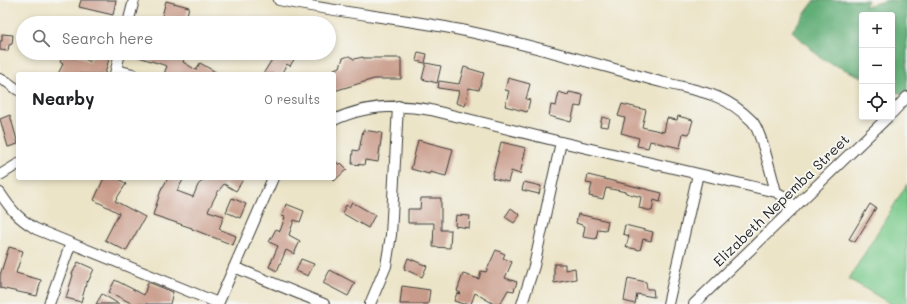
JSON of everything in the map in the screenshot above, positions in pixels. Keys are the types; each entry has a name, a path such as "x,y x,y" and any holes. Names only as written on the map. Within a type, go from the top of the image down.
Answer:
{"street":[{"path":"130,16 134,0"},
{"path":"279,0 318,8 348,11 461,30 552,52 665,83 696,89 716,96 728,102 743,113 756,127 776,192"},
{"path":"115,72 118,60"},
{"path":"0,79 16,89"},
{"name":"Elizabeth Nepemba Street","path":"895,110 907,97"},
{"path":"895,112 907,104"},
{"path":"336,119 365,109 398,106 431,110 776,192 795,207"},
{"path":"370,304 386,266 391,235 398,106"},
{"name":"Elizabeth Nepemba Street","path":"694,304 885,120"},
{"path":"522,304 534,266 561,142"},
{"path":"0,175 16,165"},
{"path":"668,304 698,174"},
{"path":"0,193 11,210 22,221 36,229 218,304 272,180"},
{"path":"49,304 71,243"},
{"path":"234,267 324,304"}],"green space":[{"path":"815,0 868,0 864,7 888,0 907,0 907,91 903,95 895,91 895,12 859,12 859,76 823,60 792,31"},
{"path":"907,184 907,304 891,304 849,279"}],"building":[{"path":"81,0 116,0 113,15 79,7"},
{"path":"166,1 189,7 187,16 162,16"},
{"path":"2,34 13,35 12,44 9,45 8,51 0,50"},
{"path":"418,52 427,54 425,63 416,61"},
{"path":"349,56 354,59 363,57 401,58 401,79 374,79 336,90 336,72 334,72 334,69 340,67 343,58"},
{"path":"61,60 86,60 90,62 90,60 109,60 106,72 59,72 63,64 60,62"},
{"path":"148,60 184,60 183,62 196,70 200,63 216,72 165,72 167,66"},
{"path":"272,60 294,60 290,66 287,64 282,72 264,72"},
{"path":"426,63 441,66 437,83 422,79"},
{"path":"464,67 484,73 479,90 469,88 465,106 456,103 459,91 438,88 439,81 459,84"},
{"path":"508,78 530,84 526,99 530,100 527,112 505,106 509,91 505,90"},
{"path":"559,92 568,95 569,92 583,95 581,107 575,106 571,122 549,116 551,105 556,106"},
{"path":"622,104 646,110 642,127 646,128 664,132 667,118 677,120 678,116 693,120 689,134 683,133 680,148 650,141 648,148 637,146 639,138 621,133 625,118 618,116"},
{"path":"10,115 16,137 16,145 8,147 0,119"},
{"path":"602,117 610,119 608,127 600,126"},
{"path":"363,130 382,133 378,162 365,160 364,165 352,164 353,150 359,151"},
{"path":"418,140 453,149 446,176 430,172 429,174 411,169"},
{"path":"501,142 526,148 520,174 511,171 508,182 492,178"},
{"path":"336,161 339,165 341,163 347,169 336,179"},
{"path":"588,175 662,193 660,202 654,200 652,211 639,208 641,197 626,192 606,188 603,199 589,196 592,184 586,183"},
{"path":"103,180 121,180 126,184 115,201 145,217 126,251 105,240 119,213 94,200"},
{"path":"167,180 183,180 177,191 193,197 198,185 203,180 243,180 236,191 224,184 217,193 208,211 224,216 219,229 236,236 233,245 192,228 153,215"},
{"path":"524,182 541,186 539,194 522,190"},
{"path":"232,198 246,204 240,218 226,212"},
{"path":"421,198 441,198 441,230 451,230 450,248 433,247 434,223 408,223 408,209 420,209"},
{"path":"352,202 375,215 368,228 342,213 346,205 349,207"},
{"path":"286,204 304,211 300,222 294,220 289,235 300,241 294,254 286,250 277,271 269,267 278,246 269,242 276,229 280,231 285,217 282,216"},
{"path":"870,204 876,208 855,242 849,239"},
{"path":"511,208 520,215 514,223 505,217"},
{"path":"578,214 608,221 606,230 598,229 596,239 583,237 585,226 576,223"},
{"path":"456,215 470,216 469,228 455,226"},
{"path":"625,225 653,232 651,241 643,239 640,250 626,247 629,236 623,234"},
{"path":"9,247 23,251 16,273 41,280 37,296 0,288 0,275"},
{"path":"496,250 505,254 503,258 512,262 505,278 517,282 514,291 508,290 500,304 494,304 475,293 471,304 463,304 454,301 457,293 461,293 457,291 463,274 479,279 481,271 486,272"},
{"path":"408,258 427,266 422,277 404,269"},
{"path":"301,259 314,264 308,276 296,271"},
{"path":"78,262 94,269 88,282 87,281 81,302 66,298 73,275 72,274"},
{"path":"554,264 565,264 565,270 575,268 576,279 554,283"},
{"path":"330,270 355,283 348,296 323,283"},
{"path":"628,278 646,282 647,289 653,289 654,297 637,294 635,304 624,301"},
{"path":"115,280 144,295 148,282 173,292 170,304 133,304 109,292"},
{"path":"402,286 430,290 428,304 400,304"},
{"path":"102,294 119,304 96,304"}]}
